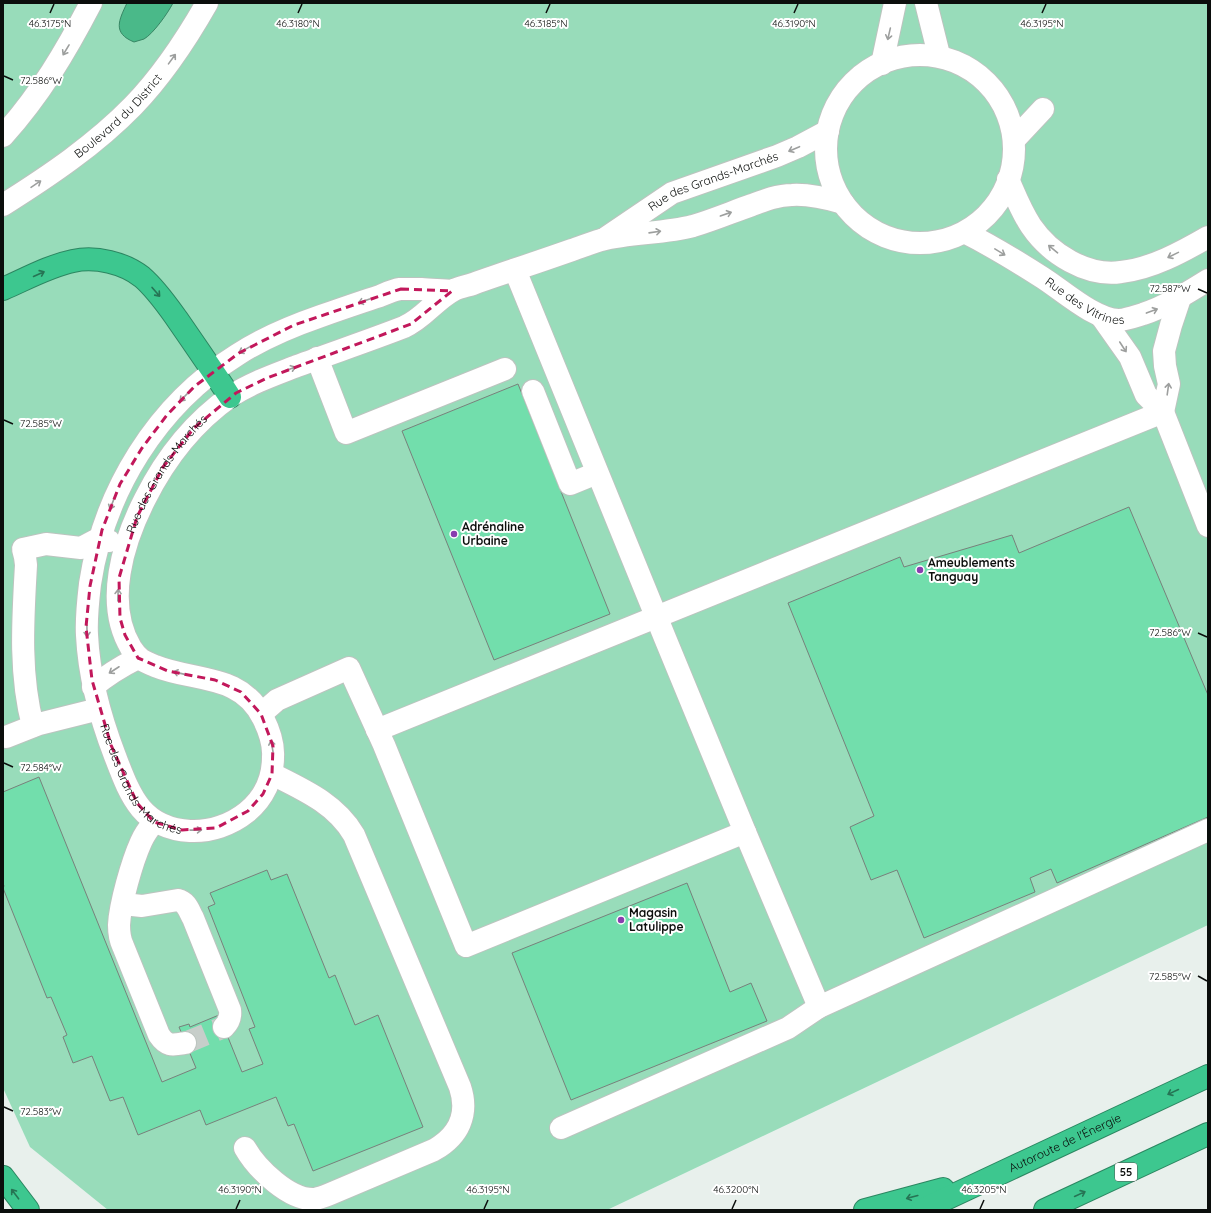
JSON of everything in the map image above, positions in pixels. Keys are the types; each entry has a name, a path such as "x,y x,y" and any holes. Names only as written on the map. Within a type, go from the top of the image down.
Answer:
{"highway":[{"path":"3,289 46,270 73,261 88,259 124,267 143,278 156,291 230,397"},
{"name":"Autoroute de l'Énergie","path":"922,1210 1208,1076"},
{"name":"55","path":"1045,1210 1208,1134"},
{"path":"865,1210 1004,1172"},
{"path":"3,1177 28,1210"}],"street":[{"path":"3,136 47,81 91,3"},
{"name":"Boulevard du District","path":"3,205 71,159 134,105 177,52 207,3"},
{"path":"882,64 895,3"},
{"path":"926,3 938,55"},
{"path":"930,54 938,55 960,63 977,74 999,97 1007,112 1014,140 1012,163 1008,180 990,212 980,223 966,233 952,238 919,244 901,242 887,238 867,227 843,202 831,179 827,164 826,150 828,131 838,104 861,77 882,64 908,56 930,54"},
{"path":"1014,140 1043,109"},
{"name":"Rue des Grands-Marchés","path":"602,240 672,193 777,156 828,131"},
{"path":"1008,180 1021,209 1037,234 1060,254 1090,270 1113,273 1137,269 1168,257 1208,237"},
{"name":"Rue des Grands-Marchés","path":"452,291 412,324 317,358 267,378 230,397 199,423 184,438 170,457 147,495 126,545 119,578 118,608 124,635 138,658 168,671 215,680 234,687 248,697 261,714 270,735 274,755 272,774 263,794 253,806 240,817 224,826 208,830 191,831 154,822 143,811 131,793 116,759 99,709 93,686 87,638 87,614 92,572 100,538 118,490 126,473 142,448 159,425 190,391 213,371 239,353 283,330 401,289 452,291 602,240 689,227 764,201 788,195 814,196 843,202"},
{"name":"Rue des Vitrines","path":"966,233 1032,271 1101,316 1115,320 1131,318 1164,306 1180,298 1208,280"},
{"path":"515,270 656,617 819,1007"},
{"path":"1163,412 1169,384 1165,366 1164,351 1170,325 1180,298"},
{"path":"1101,316 1130,357 1146,395 1163,412 1206,517"},
{"path":"317,358 346,433 461,397 505,368"},
{"path":"559,380 528,393 570,484 597,473"},
{"path":"378,730 1163,412"},
{"path":"33,726 25,678 24,632 26,565 23,549 46,544 81,548 100,538 126,545"},
{"path":"93,686 118,667 138,658"},
{"path":"261,714 276,700 349,668 378,730 466,946 746,832"},
{"path":"6,737 33,726 99,709"},
{"path":"245,1148 264,1173 279,1184 301,1197 315,1199 442,1146 454,1135 462,1120 463,1111 463,1095 460,1087 354,835 346,822 328,805 309,793 272,774"},
{"path":"154,822 141,842 128,881 119,926 122,943 142,997 159,1035 164,1042 170,1045 185,1043"},
{"path":"562,1128 788,1028 819,1007 1208,830"},
{"path":"123,904 142,906 178,900 181,900 186,904 230,1010 231,1016 224,1027"}],"highlighted area":[{"path":"401,289 452,291 411,324 267,378 236,393 194,428 163,467 137,517 119,578 120,618 125,635 138,658 168,671 215,680 241,692 261,714 273,746 272,774 263,794 248,811 216,828 182,830 154,822 137,803 111,745 92,680 86,627 90,586 102,530 120,484 142,448 167,415 195,386 239,353 294,325"}],"shaded area":[{"path":"3,3 1208,3 1208,925 607,1210 108,1210 30,1147 3,1088"},
{"path":"127,3 173,3 152,33 144,39 134,42 122,34 119,26"}],"building":[{"path":"518,384 610,614 494,660 402,431"},
{"path":"1129,507 1208,695 1208,817 1057,883 1051,869 1030,878 1035,892 924,938 897,870 871,880 850,827 874,816 788,603 900,557 904,567 1012,535 1019,553"},
{"path":"39,777 162,1082 196,1068 179,1027 189,1024 190,1027 219,1015 242,1072 263,1064 249,1029 255,1027 208,907 215,904 210,893 267,870 271,880 287,874 329,978 335,975 355,1025 378,1015 423,1127 313,1171 294,1124 288,1126 276,1097 206,1125 200,1110 138,1135 123,1097 110,1101 92,1056 73,1063 63,1037 67,1035 51,997 47,998 3,888 3,792"},
{"path":"687,883 730,992 751,983 767,1021 571,1100 512,953"}],"tunnel":[{"path":"185,1043 224,1027"}],"place":[{"name":"Adrénaline Urbaine","path":"454,534"},
{"name":"Ameublements Tanguay","path":"920,570"},
{"name":"Magasin Latulippe","path":"621,920"}]}
